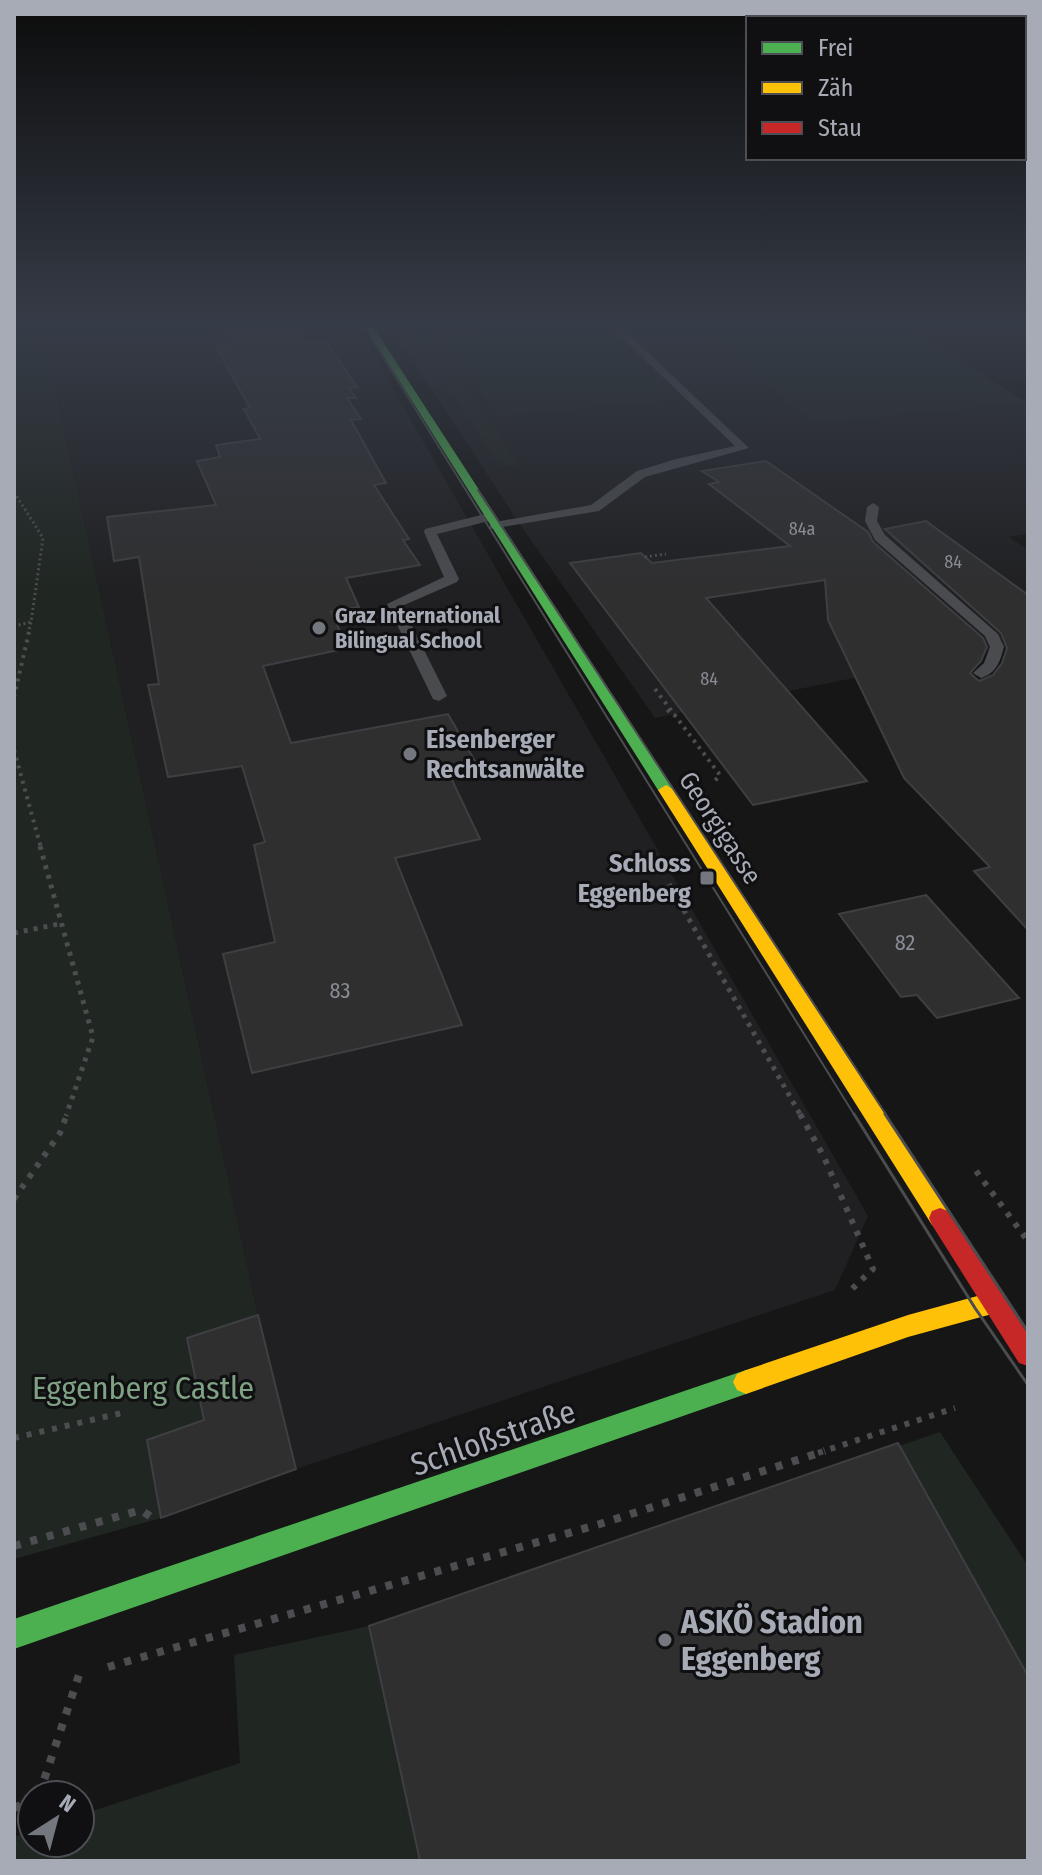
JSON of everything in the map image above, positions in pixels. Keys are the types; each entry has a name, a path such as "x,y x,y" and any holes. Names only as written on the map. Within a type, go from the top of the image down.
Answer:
{"main road":[{"name":"Georgigasse","path":"425,416 1028,1355"},
{"name":"Schloßstraße","path":"14,1634 893,1331 992,1303"}],"lane":[{"path":"439,696 394,604 452,579 430,532 595,508 641,474 680,461 743,448 709,416"},
{"path":"873,507 871,521 880,537 991,634 997,647 991,665 981,673"}],"path":[{"path":"14,492 43,538 31,622 14,697"},
{"path":"645,557 666,554"},
{"path":"14,626 31,622"},
{"path":"14,750 59,924 93,1037 60,1133 14,1199"},
{"path":"668,881 823,1155 873,1269"},
{"path":"14,933 59,924"},
{"path":"44,1779 77,1676 600,1524 955,1408"},
{"path":"14,1438 126,1412"}],"shaded area":[{"name":"Graz International Bilingual School","path":"61,416 408,416 868,1216 835,1290 296,1469 258,1315"},
{"path":"449,416 803,416 813,424 900,416 1028,416 1028,534 1009,537 1028,550 1028,643 655,718 517,520"}],"green space":[{"name":"Eggenberg Castle","path":"14,416 61,416 258,1315 296,1469 161,1518 14,1559"},
{"path":"467,416 485,416 520,465 501,467"},
{"path":"803,416 900,416 813,424"},
{"name":"ASKÖ Stadion Eggenberg","path":"940,1432 1028,1566 1028,1861 14,1861 16,1836 16,1859 96,1859 96,1810 240,1763 234,1655 369,1626"}],"building":[{"path":"247,416 359,416 361,419 351,420 386,483 374,485 409,539 403,540 420,565 346,578 359,607 331,612 348,648 263,666 291,743 448,714 480,770 451,778 480,839 395,858 462,1025 252,1073 223,954 275,942 254,845 265,842 242,766 168,777 148,685 159,684 139,557 114,561 107,517 216,505 197,461 220,457 216,445 260,439"},
{"path":"766,461 868,532 873,542 983,638 987,647 981,661 970,673 979,681 993,675 1002,663 1007,648 1001,633 885,529 926,521 1028,595 1028,930 974,871 990,867 904,778 828,620 825,580 706,598 867,781 753,805 570,563 641,553 652,563 790,546 709,484 719,482 702,471"},
{"path":"926,895 1019,998 937,1018 917,995 901,997 839,914"},
{"path":"258,1315 296,1469 161,1518 147,1440 204,1420 187,1338"},
{"name":"ASKÖ Stadion Eggenberg","path":"898,1443 1028,1676 1028,1861 420,1861 369,1626"}],"tram line":[{"path":"419,416 855,1116"},
{"path":"478,490 887,1116"},
{"path":"854,1114 975,1308 1028,1385"},
{"path":"885,1114 1028,1332"}],"traffic: fast":[{"path":"426,416 666,790"},
{"path":"14,1634 746,1382"}],"traffic: slow":[{"path":"666,790 940,1218"},
{"path":"746,1382 908,1326 992,1303"}],"traffic: jam":[{"path":"940,1218 1028,1355"}],"place":[{"name":"Graz International Bilingual School","path":"319,628"},
{"name":"Eisenberger Rechtsanwälte","path":"410,754"},
{"name":"Schloss Eggenberg","path":"707,878"},
{"name":"ASKÖ Stadion Eggenberg","path":"665,1640"}]}
